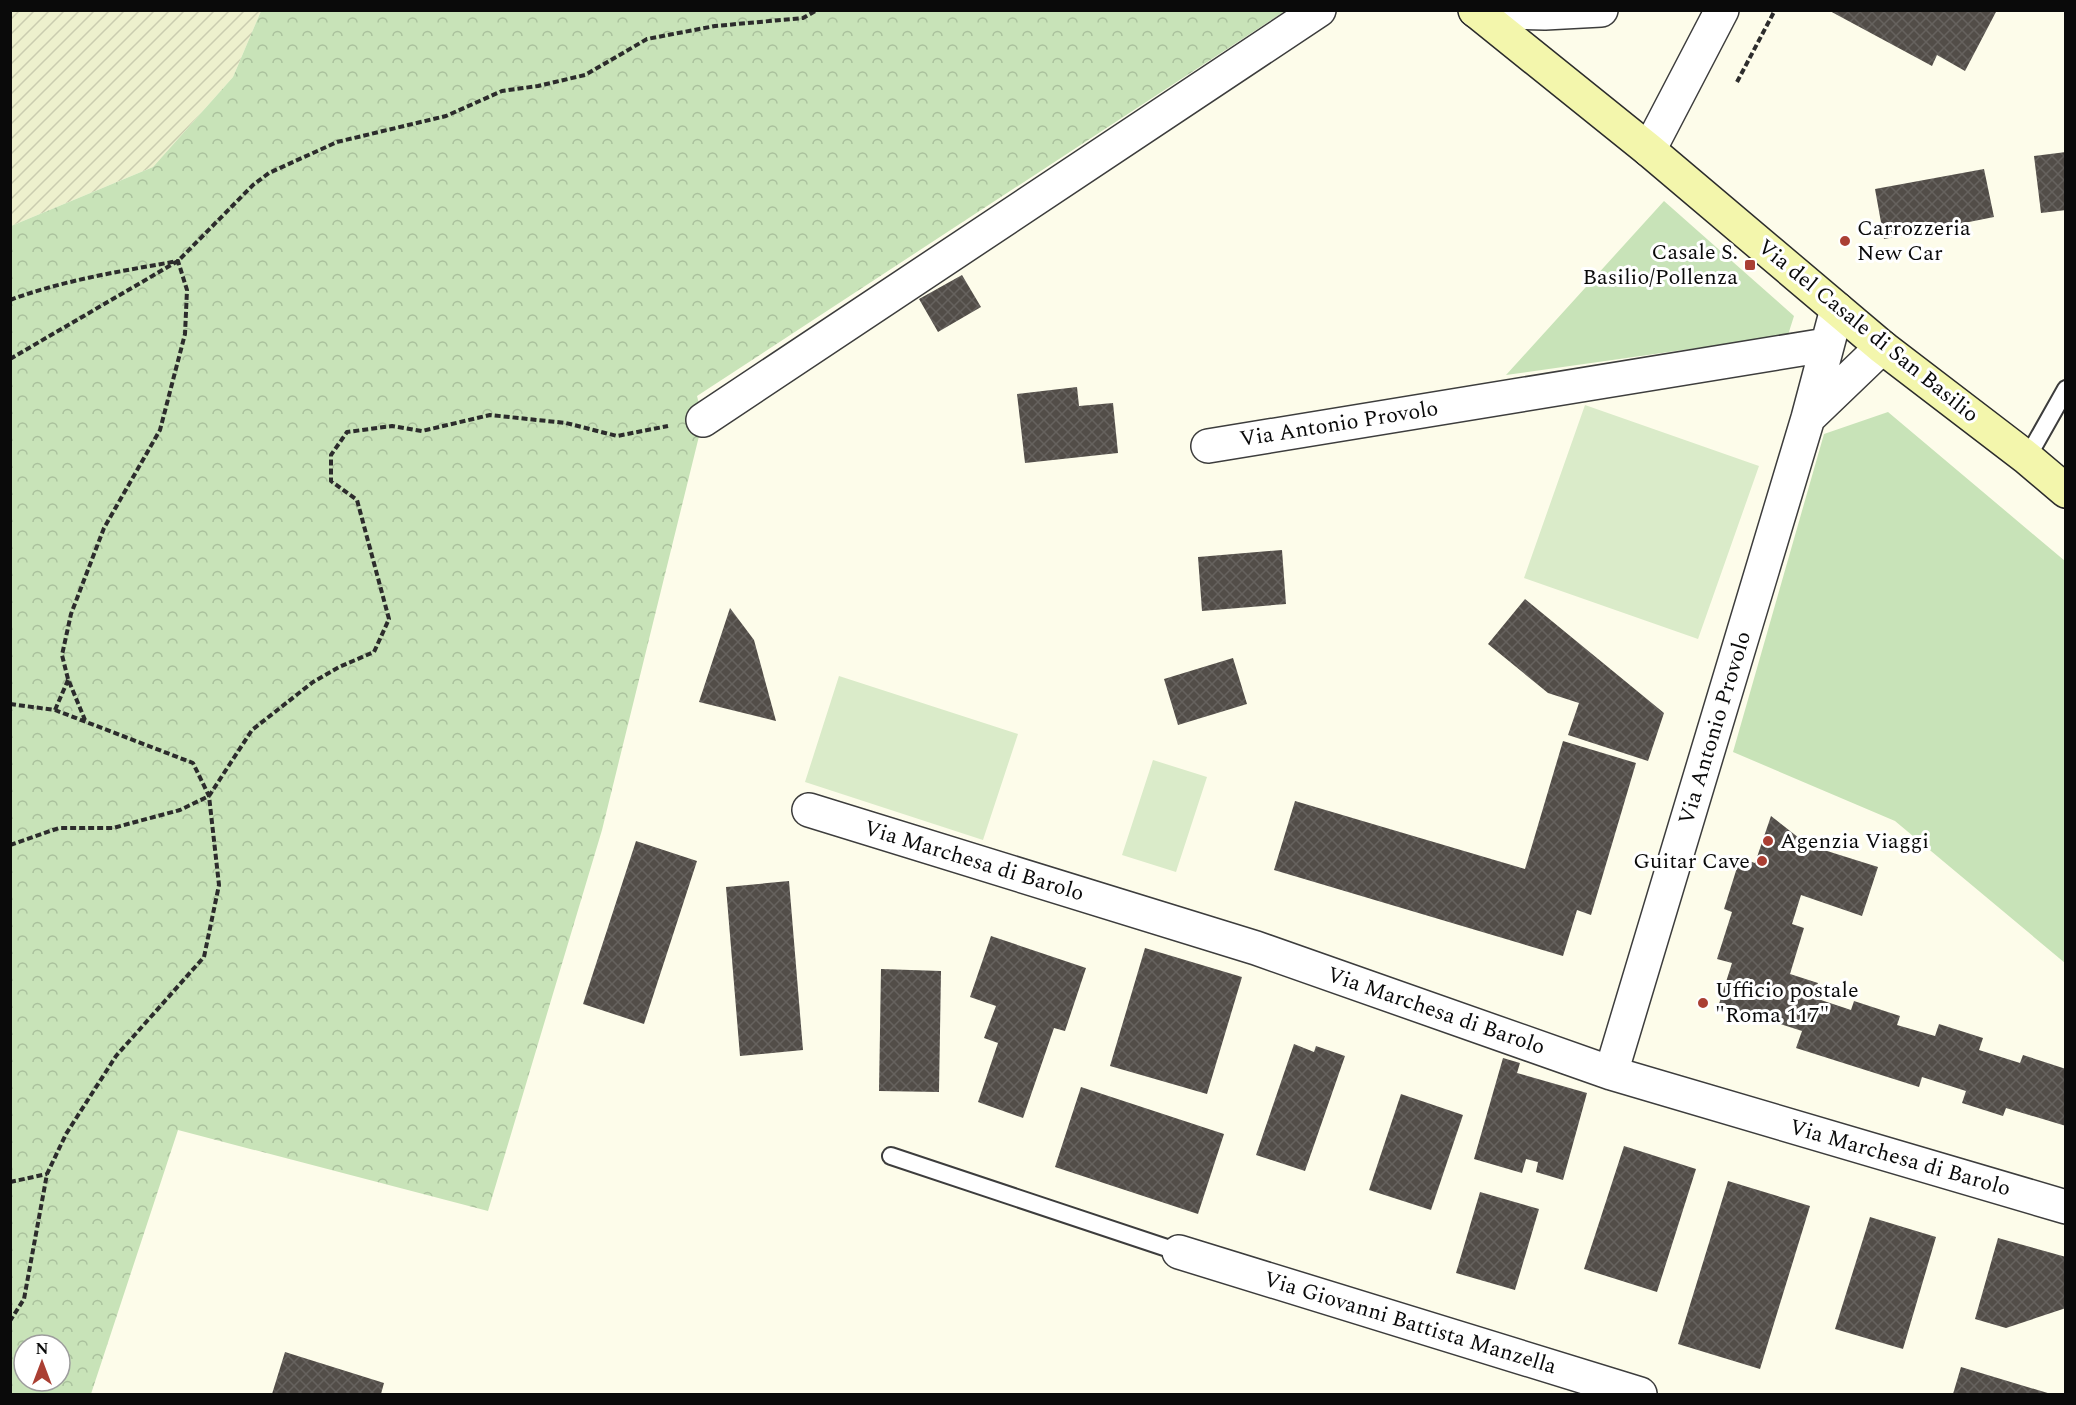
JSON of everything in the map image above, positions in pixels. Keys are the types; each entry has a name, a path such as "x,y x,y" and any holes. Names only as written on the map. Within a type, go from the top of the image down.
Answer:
{"street":[{"path":"703,420 1319,10"},
{"path":"1475,11 1545,13 1601,10"},
{"path":"1649,150 1722,10"},
{"name":"Via del Casale di San Basilio","path":"1475,11 1649,150 1882,347 2066,490"},
{"name":"Via Antonio Provolo","path":"1611,1073 1808,418 1837,309"},
{"name":"Via Antonio Provolo","path":"1208,446 1826,345"},
{"name":"Via Antonio Provolo","path":"1808,418 1882,347"},
{"name":"Via Marchesa di Barolo","path":"809,810 1256,948 1611,1073 2066,1206"},
{"name":"Via Giovanni Battista Manzella","path":"1179,1252 1640,1395"}],"lane":[{"path":"2027,458 2066,389"},
{"path":"891,1156 1179,1252"}],"path":[{"path":"10,359 178,261 253,185 269,173 337,142 446,116 502,91 538,86 585,75 647,39 715,26 803,18 817,10"},
{"path":"1737,82 1775,10"},
{"path":"10,300 32,292 109,273 178,261"},
{"path":"86,721 68,679 62,655 71,614 104,528 160,430 185,334 187,290 178,261"},
{"path":"10,845 59,828 113,828 180,810 209,796 252,730 313,682 339,667 374,652 389,619 357,500 331,481 331,455 347,432 392,426 422,431 490,415 566,423 617,436 703,420"},
{"path":"55,710 68,679"},
{"path":"10,704 55,710 193,763 209,796 219,885 204,957 116,1056 66,1134 47,1174 24,1299 10,1321"},
{"path":"10,1182 47,1174"}],"green space":[{"path":"11,11 261,11 233,77 153,167 11,226"},
{"path":"261,11 1285,11 697,396 703,420 602,830 488,1211 178,1130 91,1394 11,1394 11,226 153,167 233,77"},
{"path":"1664,201 1794,316 1788,335 1506,375"},
{"path":"1585,405 1759,466 1698,639 1524,578"},
{"path":"1888,412 2065,561 2065,963 1895,821 1733,752 1824,434"},
{"path":"839,676 1018,734 983,840 805,782"},
{"path":"1153,760 1207,777 1176,872 1122,855"}],"building":[{"path":"1828,10 1997,10 1965,71 1937,55 1932,66"},
{"path":"2066,152 2066,210 2041,213 2034,156"},
{"path":"1984,169 1994,217 1884,239 1875,189"},
{"path":"962,275 981,307 938,332 919,299"},
{"path":"1077,387 1079,406 1113,403 1118,453 1025,463 1017,394"},
{"path":"1282,550 1286,604 1202,611 1198,557"},
{"path":"1525,599 1664,713 1648,761 1568,735 1579,703 1548,693 1488,644"},
{"path":"730,608 754,640 776,721 699,702"},
{"path":"1233,658 1247,704 1178,725 1164,679"},
{"path":"1563,741 1636,763 1591,915 1577,910 1563,956 1274,870 1295,801 1525,869"},
{"path":"1771,816 1808,845 1878,867 1862,916 1801,895 1792,924 1804,928 1790,974 1818,983 1812,997 1851,1010 1854,1001 1900,1016 1897,1025 1935,1036 1939,1024 1983,1038 1979,1050 2020,1063 2023,1055 2066,1069 2066,1126 2006,1108 2003,1116 1962,1103 1966,1091 1922,1077 1919,1087 1796,1048 1802,1031 1719,1004 1732,963 1717,959 1732,912 1724,909 1740,858 1755,863"},
{"path":"636,841 697,861 644,1024 583,1004"},
{"path":"789,881 803,1050 740,1056 726,887"},
{"path":"991,936 1086,968 1065,1031 1054,1028 1023,1118 978,1102 998,1043 984,1038 996,1006 970,997"},
{"path":"1145,948 1242,977 1207,1094 1110,1066"},
{"path":"881,969 941,971 939,1092 879,1091"},
{"path":"1294,1044 1314,1052 1316,1046 1345,1056 1305,1171 1256,1155"},
{"path":"1503,1058 1520,1063 1517,1073 1587,1093 1563,1180 1536,1172 1538,1162 1526,1159 1522,1173 1474,1159"},
{"path":"1081,1087 1224,1134 1198,1214 1055,1167"},
{"path":"1401,1094 1463,1115 1431,1210 1369,1190"},
{"path":"1624,1146 1696,1169 1657,1292 1584,1269"},
{"path":"1728,1181 1810,1206 1760,1369 1678,1344"},
{"path":"1480,1192 1539,1209 1515,1290 1456,1273"},
{"path":"1870,1217 1936,1237 1903,1349 1835,1329"},
{"path":"1998,1238 2066,1257 2066,1308 2006,1328 1975,1319"},
{"path":"285,1352 384,1383 381,1394 272,1394"},
{"path":"1961,1367 2051,1394 1953,1394"}],"place":[{"name":"Carrozzeria New Car","path":"1845,241"},
{"name":"Casale S. Basilio/Pollenza","path":"1750,265"},
{"name":"Agenzia Viaggi","path":"1768,841"},
{"name":"Guitar Cave","path":"1762,861"},
{"name":"Ufficio postale \"Roma 117\"","path":"1703,1003"}]}
